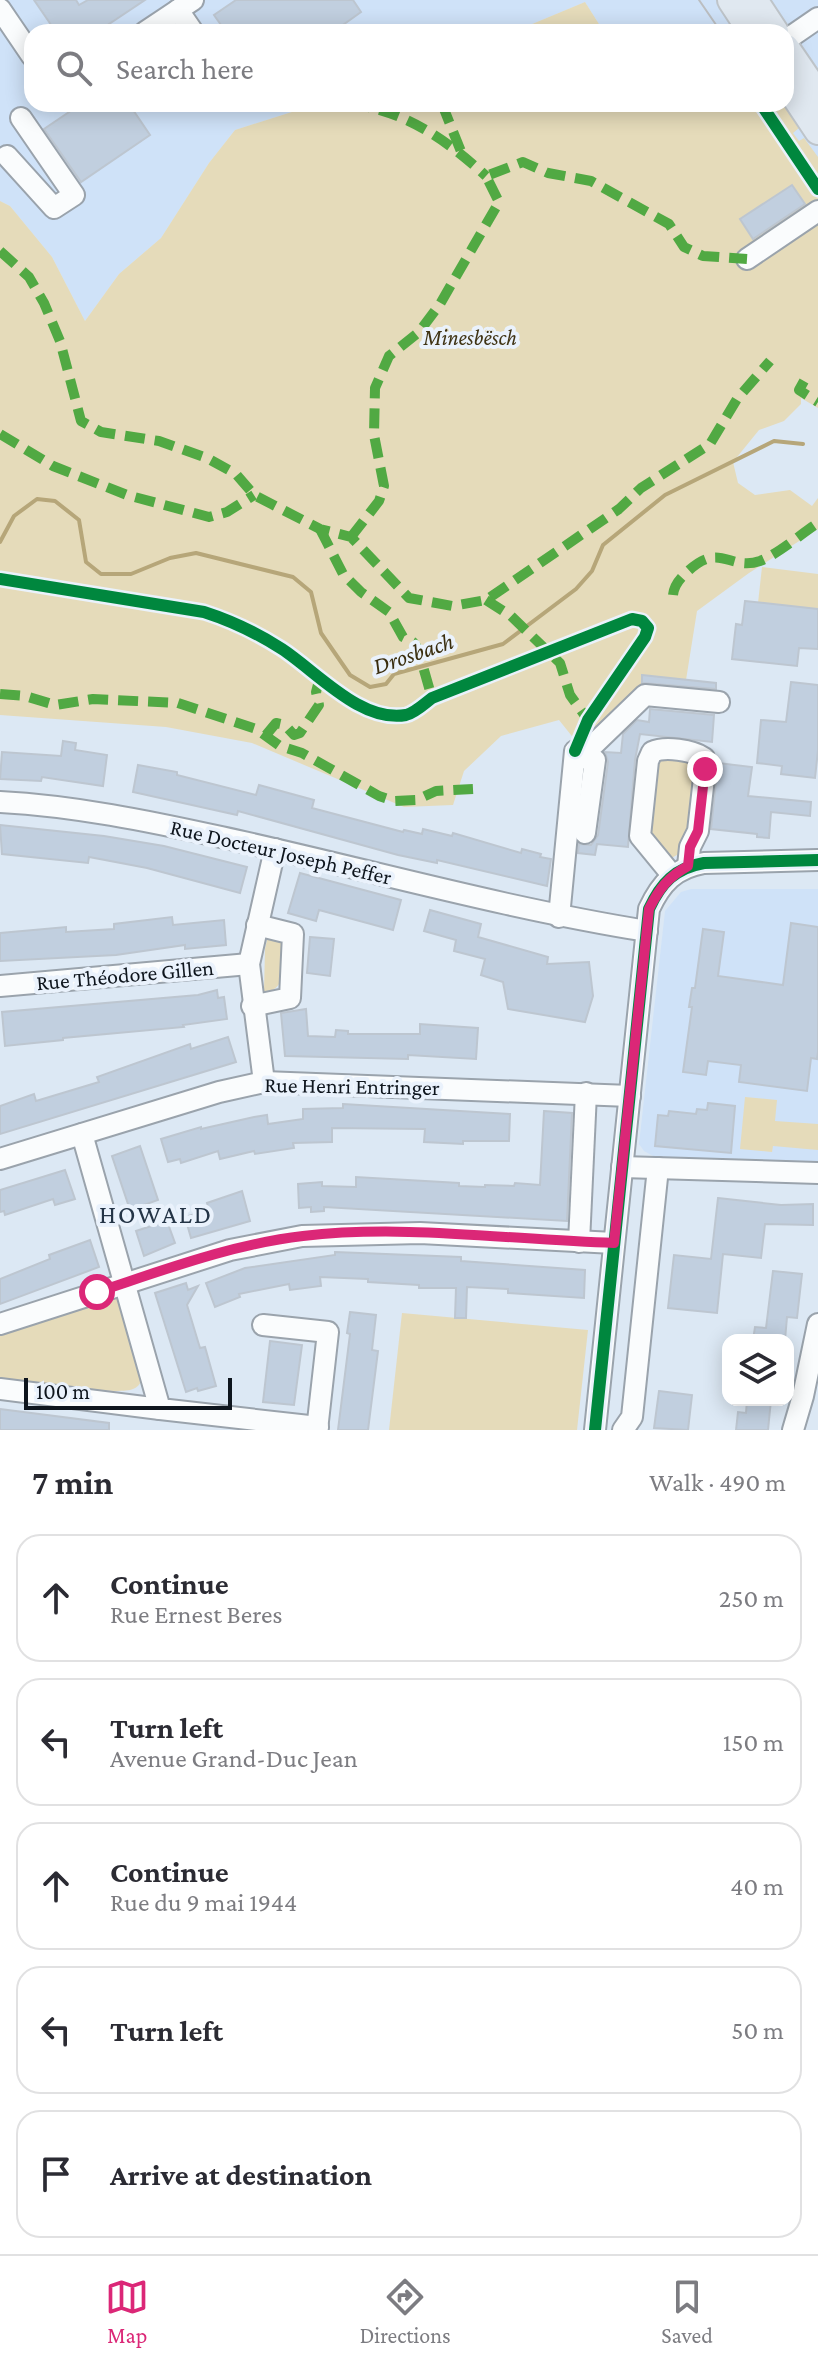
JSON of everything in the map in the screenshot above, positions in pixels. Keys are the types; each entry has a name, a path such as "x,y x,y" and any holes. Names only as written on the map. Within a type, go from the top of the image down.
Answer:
{"main road":[{"path":"731,0 747,24"},
{"path":"754,0 770,24"},
{"path":"794,60 818,95"},
{"path":"794,95 818,131"}],"street":[{"path":"157,24 185,5"},
{"path":"0,9 24,44"},
{"path":"794,34 818,18"},
{"path":"7,156 54,208 74,195 21,118"},
{"path":"747,259 818,211"},
{"path":"559,917 582,750 645,695 719,702"},
{"path":"659,749 697,753 704,758 698,831 680,870 640,836 648,761 652,752 659,749"},
{"path":"582,750 587,759 595,760 585,833"},
{"name":"Rue Docteur Joseph Peffer","path":"0,802 57,805 275,849 559,917 647,931"},
{"path":"264,1082 249,964 275,849"},
{"path":"595,1430 649,909 658,889 680,870 704,863 818,860"},
{"path":"252,1006 290,998 293,934 257,925"},
{"name":"Rue Théodore Gillen","path":"0,986 249,964"},
{"name":"Rue Henri Entringer","path":"0,1159 219,1092 264,1082 630,1096"},
{"path":"579,1242 586,1093"},
{"path":"82,1134 160,1409"},
{"path":"622,1167 818,1173"},
{"path":"623,1430 632,1417 658,1168"},
{"path":"0,1324 230,1250 302,1236 420,1233 614,1243"},
{"path":"793,1430 811,1397 818,1324"},
{"path":"0,1389 317,1428 328,1332 263,1325"}],"shaded area":[{"path":"0,0 818,0 818,198 761,112 794,112 794,24 599,24 585,2 532,24 24,24 24,112 292,112 235,130 209,163 161,238 119,274 85,321 52,257 10,206 0,201"},
{"path":"691,889 818,889 818,1161 655,1157 639,1144 665,911 681,892"}],"green space":[{"path":"585,2 599,24 532,24"},
{"name":"Minesbësch","path":"292,112 761,112 818,198 818,408 801,398 801,404 784,421 759,430 733,462 738,483 755,495 790,490 812,506 818,498 818,529 697,611 686,680 643,675 641,688 579,745 559,720 501,736 464,771 453,805 404,807 252,743 166,727 0,715 0,201 10,206 52,257 85,321 119,274 161,238 209,163 235,130"},
{"path":"770,112 791,112 807,136 799,128 793,133 799,141 804,138 818,157 818,184"},
{"path":"762,567 818,574 818,609 758,603"},
{"path":"656,757 692,759 700,769 684,851 668,860 645,835"},
{"path":"269,931 286,944 285,959 281,981 277,987 264,991 265,949"},
{"path":"745,1097 777,1100 775,1121 818,1124 818,1150 773,1146 772,1152 740,1149"},
{"path":"111,1297 121,1300 142,1380 136,1387 123,1391 90,1390 0,1379 0,1334"},
{"path":"402,1313 588,1330 577,1430 389,1430"}],"building":[{"path":"34,0 76,0 79,5 88,0 145,0 109,24 50,24"},
{"path":"236,0 353,0 361,12 344,24 220,24 214,15"},
{"path":"69,112 134,112 150,135 81,182 44,129"},
{"path":"792,185 805,204 753,239 740,219"},
{"path":"745,601 818,609 818,649 799,648 797,666 732,659 736,624 742,625"},
{"path":"642,675 716,683 716,689 642,683"},
{"path":"791,682 818,685 815,778 781,774 782,766 757,763 761,720 786,722"},
{"path":"650,709 714,715 712,742 640,734 628,847 597,844 595,855 578,853 579,844 591,845 598,835 608,762 605,752 621,753 623,734 637,720 649,722"},
{"path":"63,741 76,743 75,750 107,755 103,786 42,777 41,781 0,779 2,752 61,756"},
{"path":"718,763 752,767 748,796 811,802 810,816 771,812 769,838 711,829"},
{"path":"138,765 177,772 177,775 256,795 259,785 314,800 312,808 403,832 422,834 423,829 452,836 453,833 521,853 522,849 541,854 540,857 551,859 547,886 437,860 437,863 398,855 238,811 237,815 133,792"},
{"path":"0,825 164,846 247,867 240,893 147,868 89,857 88,863 2,854"},
{"path":"300,873 401,900 393,930 319,910 316,921 288,913"},
{"path":"430,910 481,924 478,937 548,957 547,964 589,962 593,996 585,1022 508,1009 503,982 481,975 485,959 454,951 456,940 424,931"},
{"path":"172,917 173,925 224,920 226,945 185,949 185,945 116,955 0,961 0,933 66,927 66,932 114,929 114,924"},
{"path":"791,923 818,927 818,1052 817,1059 811,1058 807,1091 739,1082 741,1065 708,1061 706,1075 683,1072 692,1007 689,1007 692,988 695,988 703,929 724,932 718,976 783,985"},
{"path":"310,937 334,939 330,976 307,973"},
{"path":"217,990 218,998 224,997 227,1019 184,1027 5,1046 2,1012 198,995"},
{"path":"306,1009 308,1036 335,1037 336,1030 348,1031 348,1034 420,1034 420,1024 478,1028 476,1059 408,1055 408,1059 285,1056 281,1013"},
{"path":"228,1037 236,1062 0,1134 0,1106 34,1094 36,1101 99,1082 97,1077 190,1044 191,1049"},
{"path":"708,1103 735,1106 731,1153 655,1146 658,1115 668,1116 669,1111 696,1114 697,1109 707,1110"},
{"path":"343,1104 510,1114 509,1141 463,1141 463,1144 424,1142 425,1129 332,1128 332,1142 293,1143 294,1148 255,1154 254,1151 220,1159 218,1151 181,1163 180,1159 168,1162 161,1139 201,1127 267,1115 268,1124 303,1119 303,1109 343,1108"},
{"path":"544,1111 572,1113 567,1221 324,1207 324,1211 311,1212 311,1207 299,1208 298,1184 322,1182 322,1186 356,1187 356,1177 459,1183 459,1186 540,1185"},
{"path":"140,1146 158,1200 130,1210 112,1156"},
{"path":"65,1170 75,1199 55,1205 53,1199 5,1215 4,1211 0,1212 0,1190"},
{"path":"242,1191 250,1221 191,1238 185,1217 209,1210 207,1203"},
{"path":"718,1198 781,1205 813,1204 813,1225 765,1224 761,1258 723,1254 717,1313 668,1308 674,1255 711,1259"},
{"path":"167,1221 175,1243 144,1256 136,1231"},
{"path":"90,1240 99,1267 0,1304 0,1279 50,1259 49,1255"},
{"path":"335,1252 461,1257 461,1261 585,1270 584,1298 467,1287 466,1318 455,1318 456,1288 419,1288 419,1285 368,1282 368,1279 320,1277 321,1286 290,1290 289,1284 239,1294 240,1297 215,1307 206,1283 245,1268 335,1255"},
{"path":"773,1271 802,1274 797,1318 787,1317 786,1334 754,1334 755,1327 766,1328"},
{"path":"186,1283 188,1290 198,1286 187,1305 200,1348 205,1347 216,1386 186,1392 155,1293"},
{"path":"350,1312 376,1315 372,1350 378,1351 368,1430 338,1430"},
{"path":"270,1341 302,1345 294,1405 263,1402"},
{"path":"659,1391 692,1395 688,1430 654,1428"},
{"path":"747,1406 770,1406 768,1430 736,1430 738,1412 746,1413"},
{"path":"0,1409 109,1423 109,1430 0,1430"}],"waterway":[{"name":"Drosbach","path":"0,542 14,516 37,499 55,501 79,520 86,562 101,574 131,574 170,558 196,553 293,577 311,592 321,633 350,675 370,687 386,684 394,674 503,644 576,589 592,571 603,545 665,495 774,441 803,444"}],"tram line":[{"path":"699,0 716,24"},
{"path":"774,112 818,177"}],"marked path":[{"path":"386,112 440,139 486,176"},
{"path":"445,112 462,154"},
{"path":"351,537 379,501 384,486 374,435 375,388 389,356 419,332 440,304 499,202 486,176 523,162 548,173 591,181 669,224 684,247 703,256 747,259"},
{"path":"0,251 29,277 44,303 60,341 81,421 101,432 159,441 207,458 236,474 254,495 320,529 351,537 409,598 452,606 486,600 619,509 641,488 710,444 737,399 770,361"},
{"path":"804,381 799,390 818,402"},
{"path":"0,434 53,466 127,495 209,517 227,512 254,495"},
{"path":"673,595 675,586 683,577 707,559 716,557 740,563 760,561 818,523"},
{"path":"320,529 343,574 361,592 389,612 403,637 418,649 432,698"},
{"path":"486,600 511,616 560,663 570,695 588,720"},
{"path":"266,735 276,723 285,725 294,735 300,733 319,705 316,692 320,677"},
{"path":"0,694 25,696 55,705 93,699 178,703 256,729 280,746 302,753 379,796 394,801 416,800 436,791 473,789"}],"cycle path":[{"path":"766,112 818,189"},
{"path":"0,579 204,612 244,628 282,649 356,704 389,715 409,714 432,698 632,619 642,621 648,628 645,637 588,720 575,751"},
{"path":"595,1430 649,909 670,878 694,865 818,860"}],"district":[{"name":"HOWALD","path":"156,1214"}],"route":[{"path":"97,1292 230,1250 302,1236 420,1233 614,1243 649,909 658,889 672,875 688,866 690,847 698,831 705,769"}]}
